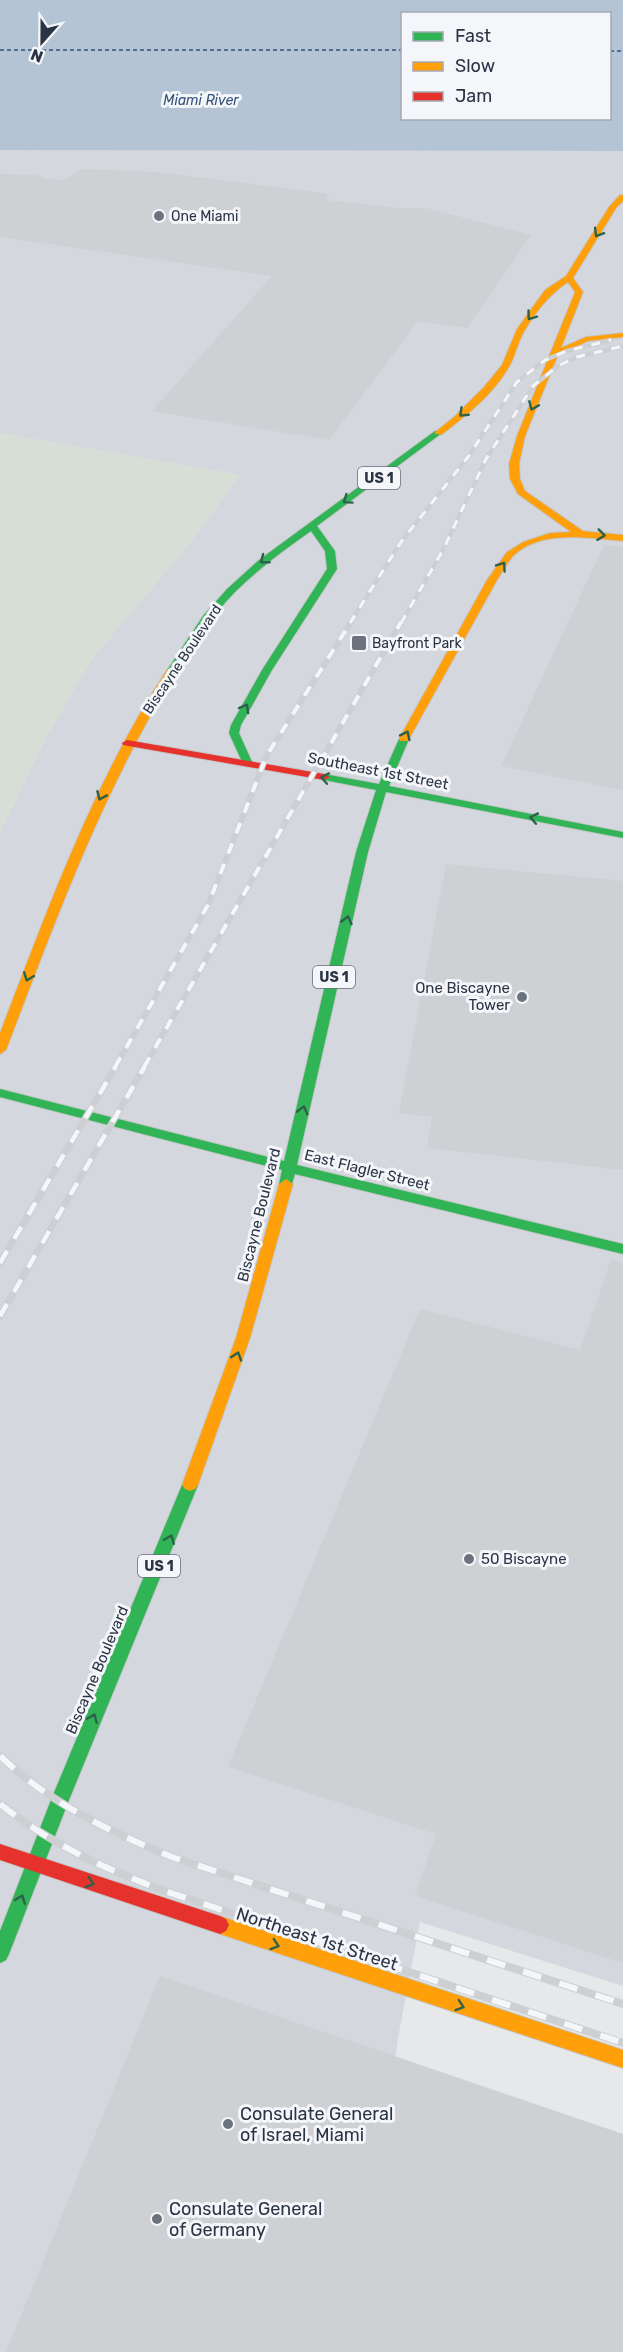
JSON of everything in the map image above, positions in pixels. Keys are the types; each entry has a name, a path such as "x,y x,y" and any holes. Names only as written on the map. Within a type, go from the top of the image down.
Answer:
{"main road":[{"name":"Biscayne Boulevard","path":"0,1050 71,867 127,743 188,646 220,602 262,562 457,419 487,389 506,365 520,331 548,292 569,278 613,207 623,198"},
{"path":"569,278 579,292 519,442 514,475 516,485 521,492 579,533"},
{"path":"548,337 591,324"},
{"path":"556,353 586,339 623,335"},
{"path":"506,365 523,355"},
{"path":"247,762 234,733 236,726 267,670 332,569 333,556 330,549 311,525"},
{"name":"Biscayne Boulevard","path":"0,1954 89,1728 150,1589 211,1430 255,1296 289,1167 369,827 382,789 408,731 503,562 513,552 535,541 579,533"},
{"name":"US 1","path":"579,533 623,538"},
{"name":"Southeast 1st Street","path":"127,743 247,762 623,835"},
{"name":"East Flagler Street","path":"0,1093 623,1249"},
{"name":"Northeast 1st Street","path":"0,1852 623,2059"}],"shaded area":[{"path":"0,150 623,151 623,1986 420,1922 399,2033 351,2352 0,2352 0,833 45,739 92,659 193,539 240,475 0,433"},
{"path":"0,433 240,475 193,539 92,659 45,739 0,833"}],"water":[{"name":"Miami River","path":"0,0 623,0 623,151 0,150"}],"building":[{"path":"84,169 157,172 330,194 325,200 399,208 426,208 531,235 467,328 418,321 329,440 152,411 272,276 0,237 0,174 36,175 47,179 63,180"},
{"path":"604,545 623,547 623,790 501,766"},
{"name":"One Biscayne Tower","path":"446,864 623,881 623,1170 427,1148 432,1117 399,1113"},
{"name":"50 Biscayne","path":"611,1260 623,1263 623,1963 415,1896 436,1834 228,1767 420,1309 580,1350"},
{"path":"160,1976 623,2134 623,2352 6,2352"}],"ferry route":[{"path":"0,50 401,50"},
{"path":"611,51 623,51"}],"railway":[{"path":"350,623 401,542 468,457 517,382 545,360 567,351 611,340"},
{"path":"401,623 443,550 486,459 533,386 558,366 577,357 623,346"},
{"path":"115,1067 208,905 267,755 351,622"},
{"path":"144,1067 401,622"},
{"path":"0,1263 116,1066"},
{"path":"0,1316 145,1066"},
{"path":"0,1756 19,1773 60,1802 125,1837 172,1857 623,2004"},
{"path":"0,1804 57,1843 159,1889 623,2043"}],"traffic: fast":[{"path":"171,672 207,618 230,591 262,562 438,433"},
{"path":"247,762 234,733 236,725 267,670 332,569 330,551 311,525"},
{"path":"286,1184 362,852 382,789 404,739"},
{"path":"324,777 623,835"},
{"path":"0,1093 385,1192 623,1249"},
{"path":"0,1954 60,1800 190,1485"}],"traffic: slow":[{"path":"438,433 457,419 487,389 506,365 520,331 548,292 569,278 613,207 623,197"},
{"path":"569,278 579,292 521,436 514,464 515,479 521,492 579,533"},
{"path":"556,353 586,339 623,335"},
{"path":"404,739 492,580 510,554 526,544 553,535 581,534 623,538"},
{"path":"0,1050 75,856 96,809 144,716 171,672"},
{"path":"190,1485 243,1338 286,1184"},
{"path":"220,1925 623,2059"}],"traffic: jam":[{"path":"127,743 324,777"},
{"path":"0,1852 220,1925"}],"place":[{"name":"One Miami","path":"159,216"},
{"name":"Bayfront Park","path":"359,643"},
{"name":"One Biscayne Tower","path":"522,997"},
{"name":"50 Biscayne","path":"469,1559"},
{"name":"Consulate General of Israel, Miami","path":"228,2124"},
{"name":"Consulate General of Germany","path":"157,2219"}]}
